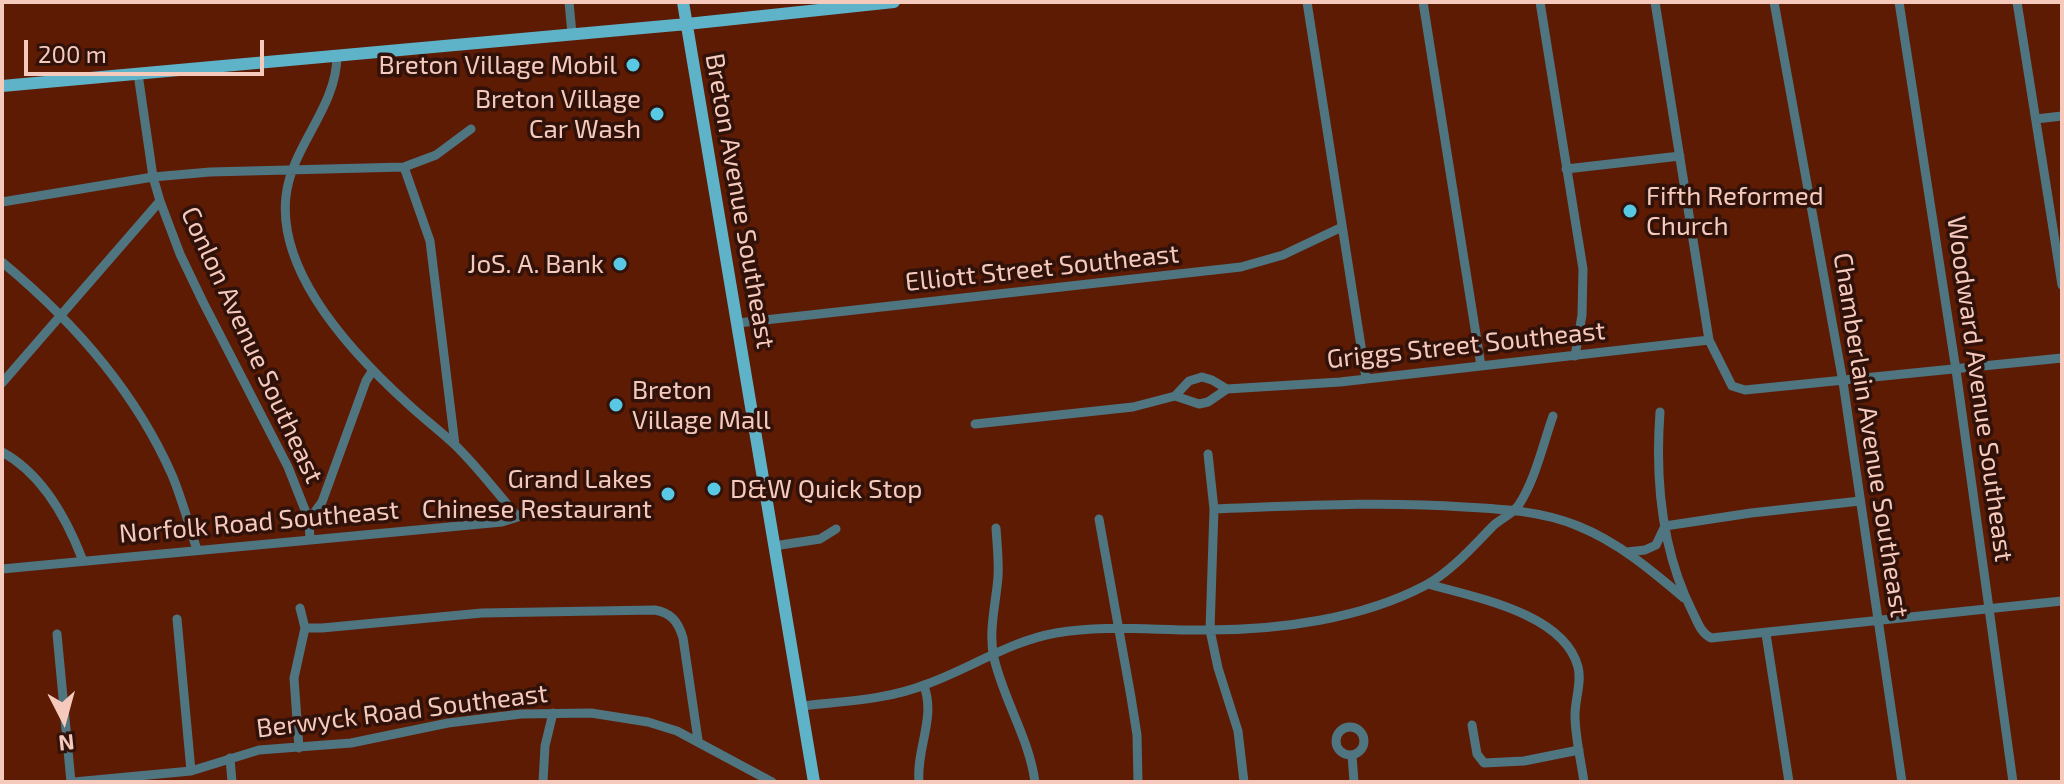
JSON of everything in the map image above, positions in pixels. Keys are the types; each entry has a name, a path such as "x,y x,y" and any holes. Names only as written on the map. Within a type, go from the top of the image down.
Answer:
{"main road":[{"name":"Breton Avenue Southeast","path":"683,2 814,782"},
{"path":"2,86 687,24 804,7 894,2"}],"street":[{"path":"569,2 572,34"},
{"path":"1307,2 1366,378"},
{"path":"1423,2 1481,366"},
{"path":"1540,2 1583,269 1582,315 1575,356"},
{"path":"1655,2 1709,340 1732,386 1843,382 2062,358"},
{"name":"Chamberlain Avenue Southeast","path":"1774,2 1843,382 1902,782"},
{"name":"Woodward Avenue Southeast","path":"1899,2 1956,370 2013,782"},
{"path":"2017,2 2062,285"},
{"path":"337,55 330,98 292,170 286,197 286,218 294,257 326,312 373,370 455,445"},
{"name":"Conlon Avenue Southeast","path":"138,74 153,177 160,201 180,254 288,467 309,520 310,540"},
{"path":"2036,119 2062,116"},
{"path":"2,202 153,177 210,172 404,167 436,155 471,129"},
{"path":"1566,169 1680,156"},
{"path":"404,167 430,241 455,445"},
{"path":"2,383 160,201"},
{"name":"Elliott Street Southeast","path":"738,323 1241,267 1283,255 1342,227"},
{"path":"2,262 26,281 119,380 172,476 197,550"},
{"name":"Griggs Street Southeast","path":"975,424 1126,408 1175,396 1199,404 1208,402 1227,389 1366,378 1709,340"},
{"path":"309,520 322,502 366,381 373,370"},
{"name":"Griggs Street Southeast","path":"1175,396 1189,381 1202,377 1227,389"},
{"path":"1660,412 1658,468 1665,526 1686,600 1702,631 1711,638 2062,601"},
{"path":"802,706 869,699 924,686 1006,648 1042,636 1117,628 1210,630 1341,615 1428,584 1515,510 1524,496 1553,416"},
{"name":"Norfolk Road Southeast","path":"2,569 502,522 518,517 455,445"},
{"path":"2,452 24,468 64,516 83,561"},
{"path":"1208,454 1214,509 1210,630 1218,668 1238,731 1244,782"},
{"path":"1665,526 1860,501"},
{"path":"1214,509 1385,503 1515,510 1577,525 1627,552 1686,600"},
{"path":"1099,519 1137,735 1138,782"},
{"path":"1627,552 1656,545 1665,526"},
{"path":"996,528 998,571 993,614 993,655 1011,712 1029,749 1035,782"},
{"path":"774,546 820,539 836,529"},
{"path":"1428,584 1499,603 1528,616 1557,636 1577,664 1579,677 1575,719 1584,782"},
{"path":"299,748 294,678 305,628 300,608"},
{"path":"305,628 482,613 666,612 680,626 698,740"},
{"path":"177,619 191,771"},
{"path":"57,634 72,782"},
{"path":"1766,634 1789,782"},
{"path":"919,782 919,757 929,709 924,686"},
{"path":"543,782 545,746 553,713"},
{"name":"Berwyck Road Southeast","path":"72,782 191,771 259,750 351,743 448,723 553,713 591,713 648,722 698,740 772,782"},
{"path":"1472,725 1477,754 1484,763 1524,761 1579,750"},
{"path":"1352,755 1354,782"},
{"path":"230,758 232,782"}],"place":[{"name":"Breton Village Mobil","path":"633,65"},
{"name":"Breton Village Car Wash","path":"657,114"},
{"name":"Fifth Reformed Church","path":"1630,211"},
{"name":"JoS. A. Bank","path":"620,264"},
{"name":"Breton Village Mall","path":"616,405"},
{"name":"D&W Quick Stop","path":"714,489"},
{"name":"Grand Lakes Chinese Restaurant","path":"668,494"}]}
